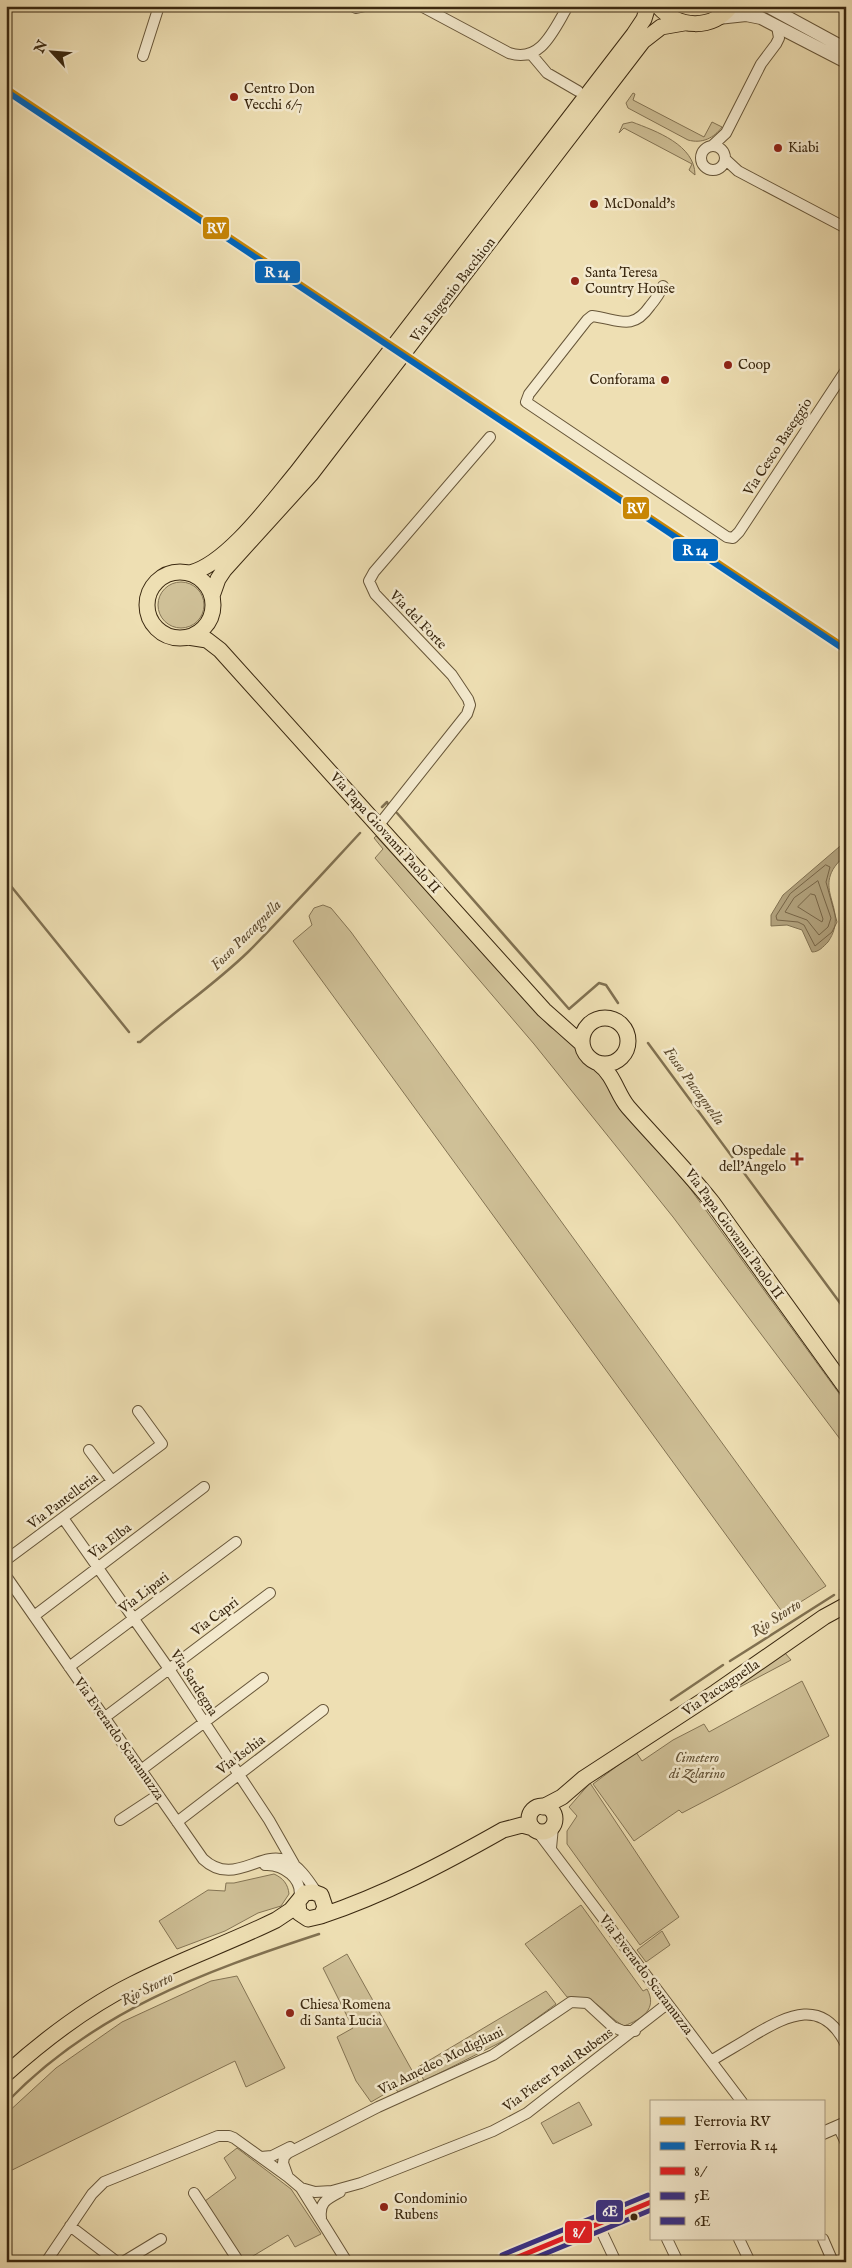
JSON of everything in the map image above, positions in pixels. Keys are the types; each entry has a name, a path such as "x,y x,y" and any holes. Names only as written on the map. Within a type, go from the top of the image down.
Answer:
{"main road":[{"name":"Via Eugenio Bacchion","path":"479,246 634,34 644,19 648,6"},
{"path":"658,6 669,17 684,23"},
{"path":"718,18 731,6"},
{"name":"Via Eugenio Bacchion","path":"212,596 218,579 227,566 272,519 322,450 479,246 643,41 661,27 684,23 702,24 718,18"},
{"name":"Via Eugenio Bacchion","path":"190,573 205,568 225,552 322,450"},
{"path":"171,573 190,573 204,581 212,596 211,616 203,629 188,637 172,636 160,631 151,621 147,606 151,590 159,580 171,573"},
{"name":"Via Papa Giovanni Paolo II","path":"211,616 214,637 220,650"},
{"name":"Via Papa Giovanni Paolo II","path":"188,637 207,640 220,650 550,1017 581,1043"},
{"name":"Via Papa Giovanni Paolo II","path":"550,1017 574,1026 589,1023"},
{"path":"616,1086 615,1074 628,1041 622,1026 613,1019 605,1017 589,1023 582,1033 581,1043 586,1055 599,1064 609,1064 621,1058"},
{"name":"Via Papa Giovanni Paolo II","path":"599,1064 609,1073 628,1107 666,1146 706,1195 846,1388"},
{"name":"Via Paccagnella","path":"538,1809 562,1798 578,1782 716,1692 824,1617 846,1605"},
{"name":"Via Paccagnella","path":"554,1824 596,1770"},
{"path":"535,1830 529,1820 538,1809"},
{"path":"211,1950 245,1941 304,1918 314,1919 375,1896 422,1875 503,1830 518,1818 538,1809 552,1811 554,1824 544,1832 522,1825 503,1830"},
{"path":"6,2074 52,2035 98,2004 134,1984 284,1915 307,1892 340,1899 375,1896"},
{"path":"319,1894 325,1906 321,1916"},
{"path":"298,1901 298,1911 304,1918"}],"street":[{"path":"143,56 159,6"},
{"path":"352,6 356,8 365,6"},
{"path":"421,6 509,53 521,56 531,54 542,46 568,6"},
{"path":"767,6 846,49"},
{"path":"718,18 746,15 761,18 846,62"},
{"path":"738,172 719,169 707,170 700,160 705,149 712,146 726,133 761,64 776,44 778,38 777,26"},
{"path":"542,46 543,69"},
{"path":"531,54 543,69 578,91"},
{"path":"712,146 723,151 725,159 738,172 846,228"},
{"path":"719,169 725,159"},
{"name":"Via Cesco Baseggio","path":"663,286 645,314 636,321 618,322 592,316 587,320 525,399 526,402 722,535 733,538 846,370"},
{"name":"Via del Forte","path":"378,826 467,714 470,704 452,675 375,594 370,581 374,572 490,438"},
{"name":"Via Pantelleria","path":"6,1560 162,1444 138,1411"},
{"name":"Via Pantelleria","path":"89,1450 112,1481"},
{"name":"Via Elba","path":"34,1616 204,1488"},
{"name":"Via Sardegna","path":"63,1518 169,1669 237,1775 269,1820 296,1867"},
{"name":"Via Lipari","path":"69,1666 236,1542"},
{"name":"Via Everardo Scaramuzza","path":"6,1576 203,1860 214,1867 227,1870 274,1865 288,1872 298,1885 298,1901"},
{"name":"Via Capri","path":"104,1718 270,1593"},
{"path":"141,1770 263,1678"},
{"name":"Via Ischia","path":"177,1822 323,1710"},
{"path":"120,1820 158,1795"},
{"path":"552,1848 554,1824"},
{"name":"Via Everardo Scaramuzza","path":"535,1830 552,1848 740,2100"},
{"name":"Via Everardo Scaramuzza","path":"252,1866 276,1859 287,1861 296,1867"},
{"path":"296,1867 319,1894"},
{"name":"Via Amedeo Modigliani","path":"261,2156 272,2156 493,2055 571,2002 587,2003 613,2027"},
{"name":"Via Pieter Paul Rubens","path":"321,2218 320,2208 323,2203 346,2188 515,2120 635,2031 667,2004"},
{"path":"711,2061 790,2016 811,2015 821,2019 837,2031 846,2045"},
{"path":"599,2056 615,2041 613,2027 624,2031 635,2031"},
{"path":"824,2133 842,2125 846,2143"},
{"name":"Via Amedeo Modigliani","path":"288,2177 284,2157 325,2132"},
{"path":"46,2262 92,2194 112,2178 212,2138 230,2136 261,2156 266,2162 305,2189 347,2262"},
{"name":"Via Pieter Paul Rubens","path":"305,2189 325,2191 346,2188"},
{"path":"194,2193 239,2262"},
{"path":"505,2262 650,2203"},
{"path":"598,2224 616,2262"},
{"path":"70,2226 117,2262"},
{"path":"123,2262 161,2239"},
{"path":"667,2240 678,2262"},
{"path":"739,2240 750,2262"},
{"path":"823,2240 833,2262"},
{"path":"543,2246 549,2262"}],"green space":[{"path":"633,93 635,94 633,100 704,137 712,122 722,127 703,141 688,140 628,108 626,103"},
{"path":"632,122 662,135 681,147 689,155 693,164 695,175 689,170 692,164 624,128 619,133 623,124"},
{"path":"176,582 186,582 198,588 203,596 203,614 198,622 190,627 176,628 168,625 161,618 158,610 158,600 161,592 168,585"},
{"path":"376,836 549,1026 576,1045 584,1059 597,1066 658,1150 689,1187 846,1403 846,1447 673,1217 534,1044 375,858 383,849 374,838"},
{"path":"323,905 331,908 351,932 826,1586 783,1613 293,941 312,925 309,916 314,908"},
{"path":"785,1653 791,1660 723,1696 723,1694"},
{"name":"Cimetero di Zelarino","path":"802,1681 829,1736 682,1813 679,1810 634,1841 593,1784 636,1752 642,1761 673,1740 704,1724 709,1732"},
{"path":"590,1783 679,1917 640,1945 567,1844 567,1831 577,1816 569,1807"},
{"path":"274,1874 280,1877 288,1887 289,1894 281,1906 258,1913 225,1931 177,1949 159,1921 208,1890 225,1891 226,1883"},
{"path":"581,1905 643,1991 647,1989 650,1996 651,2002 646,2012 637,2020 624,2026 594,2002 567,1997 525,1944"},
{"path":"662,1931 670,1945 646,1962 637,1950"},
{"path":"347,1954 419,2083 398,2092 395,2088 371,2102 356,2081 337,2037 353,2028 323,1968"},
{"path":"237,1976 285,2068 246,2087 235,2061 6,2173 6,2114 56,2068 122,2022 211,1981"},
{"path":"546,1991 556,2004 511,2037 424,2081 418,2067"},
{"path":"579,2102 592,2125 553,2144 541,2123"},
{"path":"237,2148 291,2189 321,2234 295,2247 288,2235 243,2262 201,2204 236,2178 224,2158"}],"water":[{"path":"846,841 846,855 835,867 830,878 829,888 835,918 834,930 823,947 812,952 802,930 787,925 771,926 771,915 783,895"}],"waterway":[{"name":"Fosso Paccagnella","path":"382,807 387,802 389,806"},
{"name":"Fosso Paccagnella","path":"397,813 569,1009 599,983 606,985 618,1003"},
{"name":"Fosso Paccagnella","path":"138,1042 208,987 248,952 360,833"},
{"name":"Fosso Paccagnella","path":"6,880 129,1032"},
{"name":"Fosso Paccagnella","path":"648,1043 846,1311"},
{"name":"Rio Storto","path":"841,1590 846,1588"},
{"name":"Rio Storto","path":"730,1661 834,1595"},
{"name":"Rio Storto","path":"671,1700 723,1665"},
{"name":"Rio Storto","path":"6,2103 40,2071 75,2044 113,2020 192,1980 319,1934"}],"rail line":[{"name":"RV","path":"6,88 846,648"}],"transit line":[{"path":"6,91 842,648"},
{"name":"6E","path":"502,2255 648,2195"},
{"name":"8/","path":"506,2262 650,2202"},
{"name":"5E","path":"525,2262 650,2210"}],"place":[{"name":"Centro Don Vecchi 6/7","path":"234,97"},
{"name":"Kiabi","path":"778,148"},
{"name":"McDonald's","path":"594,204"},
{"name":"Santa Teresa Country House","path":"575,281"},
{"name":"Coop","path":"728,365"},
{"name":"Conforama","path":"665,380"},
{"name":"Ospedale dell'Angelo","path":"797,1159"},
{"name":"Chiesa Romena di Santa Lucia","path":"290,2013"},
{"name":"Condominio Rubens","path":"384,2207"}]}
